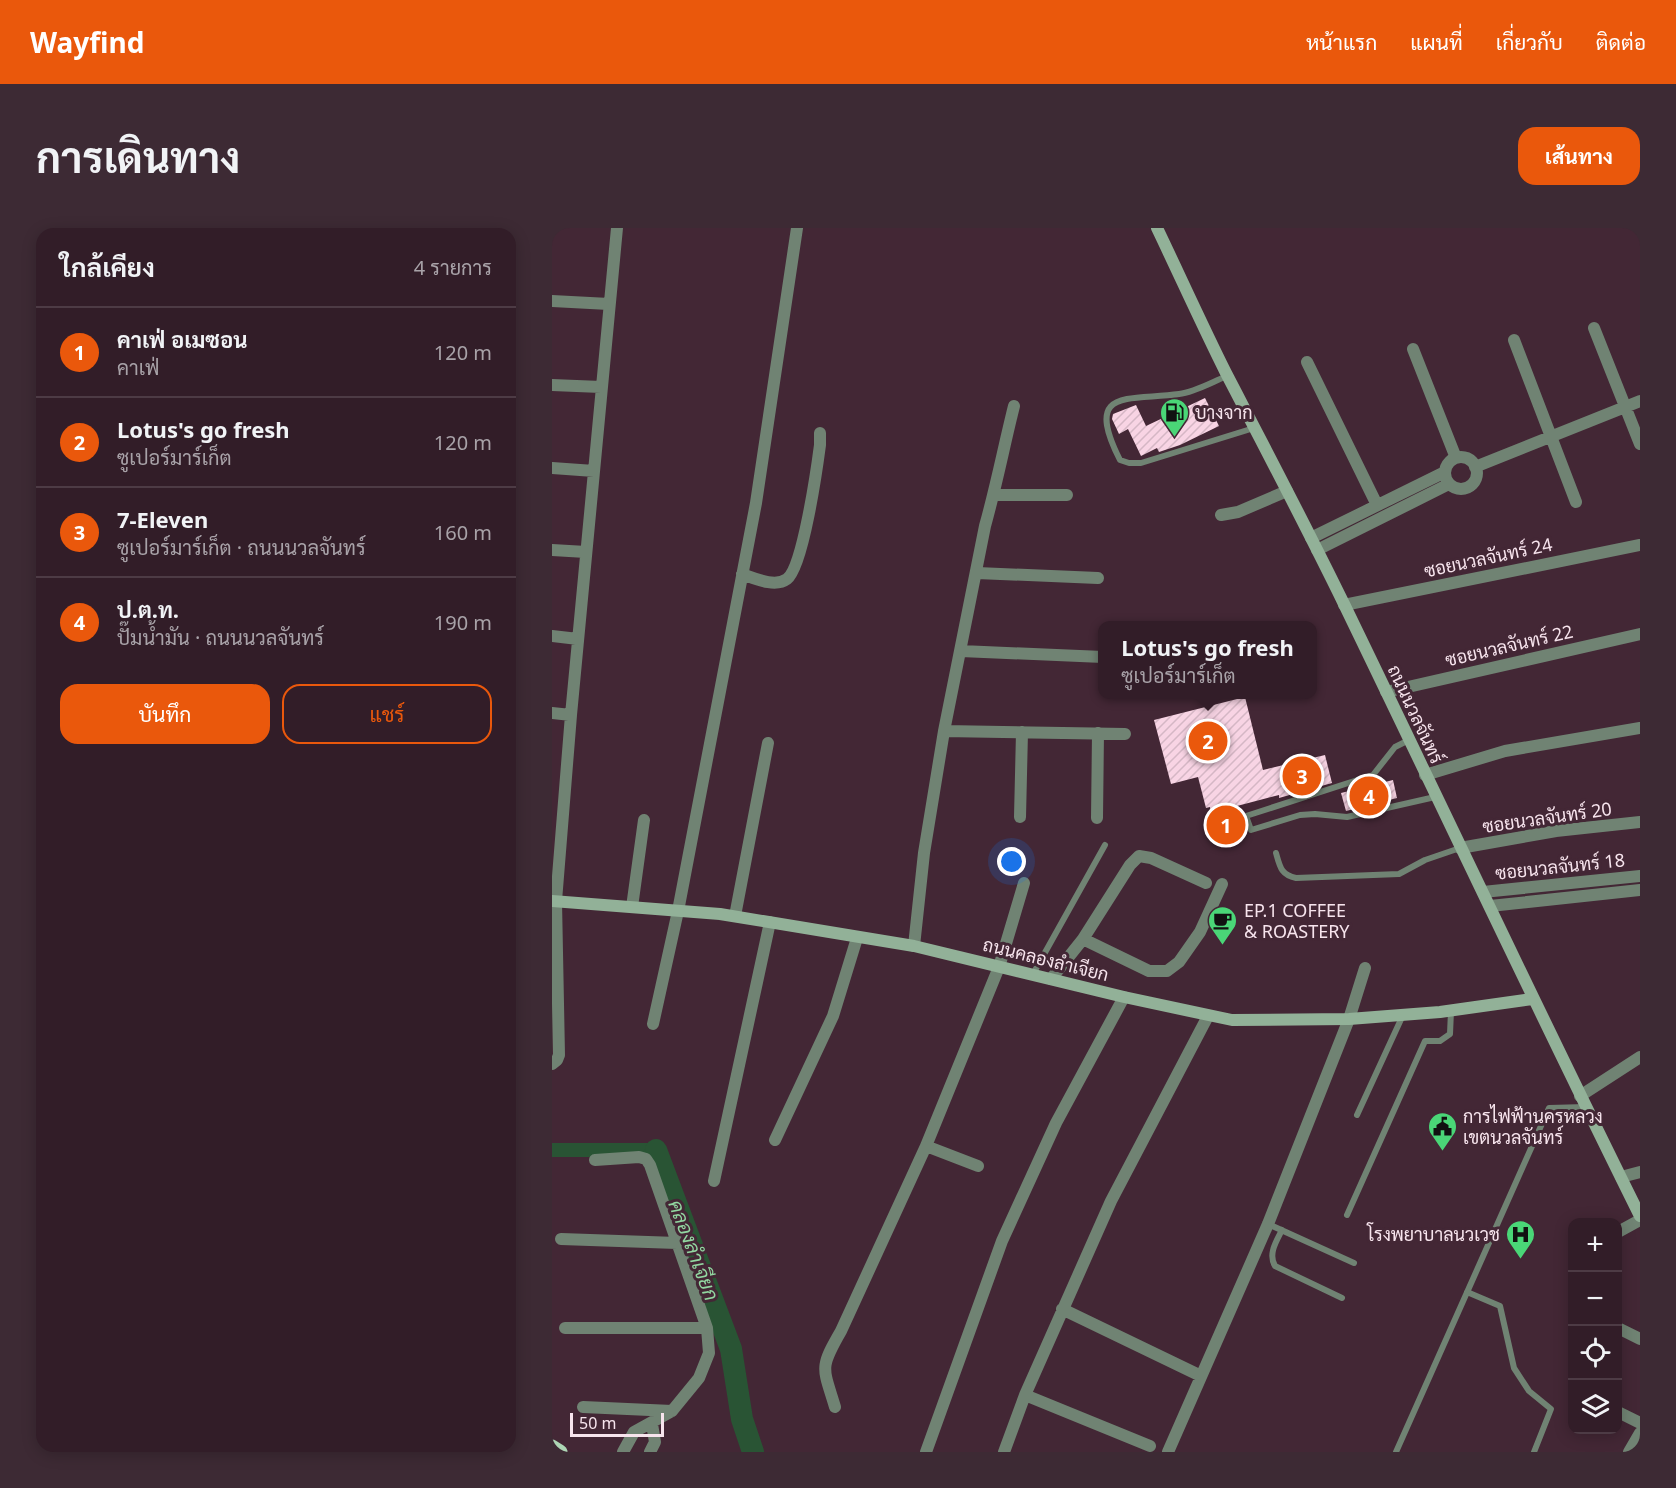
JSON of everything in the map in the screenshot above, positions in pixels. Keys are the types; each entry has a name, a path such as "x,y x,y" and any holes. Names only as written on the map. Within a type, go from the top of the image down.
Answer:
{"main road":[{"name":"ถนนนวลจันทร์","path":"1157,228 1228,376 1314,544 1435,797 1490,906 1532,999 1640,1218"},
{"name":"ถนนคลองลำเจียก","path":"554,901 735,916 914,946 1124,998 1232,1020 1349,1019 1451,1011 1532,999"},
{"path":"552,1447 560,1452"}],"street":[{"path":"552,1064 559,1055 554,901 558,803 571,714 617,228"},
{"path":"653,1024 678,911 756,503 797,228"},
{"path":"552,301 609,304"},
{"path":"1594,328 1640,444"},
{"path":"1514,340 1576,502"},
{"path":"1413,349 1456,458"},
{"path":"1307,362 1377,505"},
{"path":"552,385 602,387"},
{"path":"1475,467 1640,401"},
{"path":"914,946 924,853 944,730 985,526 1014,406"},
{"path":"742,574 780,583 790,576 808,518 820,433"},
{"path":"1456,458 1466,458 1475,467 1475,479 1468,487 1458,488 1447,478 1448,464 1456,458"},
{"path":"552,468 594,471"},
{"path":"1314,544 1377,505 1447,478"},
{"path":"1314,544 1447,478"},
{"path":"1221,515 1238,512 1287,492"},
{"path":"994,495 1067,495"},
{"name":"ซอยนวลจันทร์ 24","path":"1344,606 1640,545"},
{"path":"552,550 586,552"},
{"path":"977,573 1098,578"},
{"name":"ซอยนวลจันทร์ 22","path":"1386,692 1640,634"},
{"path":"552,636 578,639"},
{"path":"961,651 1098,657"},
{"path":"552,713 571,714"},
{"path":"1425,776 1505,751 1640,728"},
{"path":"944,730 1125,734"},
{"path":"1020,817 1022,732"},
{"path":"1097,818 1098,733"},
{"path":"735,916 768,743"},
{"path":"632,907 644,820"},
{"name":"ซอยนวลจันทร์ 20","path":"1460,848 1556,831 1640,822"},
{"path":"1051,979 1083,939 1130,865 1139,856 1151,858 1206,883"},
{"name":"ซอยนวลจันทร์ 18","path":"1483,892 1640,876"},
{"path":"836,1407 824,1370 826,1357 841,1331 926,1146 999,967 1024,883"},
{"path":"1083,939 1149,971 1167,971 1179,962 1200,932 1222,884"},
{"path":"1490,906 1640,890"},
{"path":"714,1180 770,922"},
{"path":"775,1140 833,1016 857,938"},
{"path":"1168,1452 1268,1224 1349,1019 1365,968"},
{"path":"926,1452 1002,1242 1056,1123 1124,998"},
{"path":"1004,1452 1025,1395 1111,1201 1208,1016"},
{"path":"1583,1101 1640,1057"},
{"path":"926,1146 978,1166"},
{"path":"595,1160 639,1157 646,1159 707,1328 710,1353 699,1378 672,1411 634,1432 622,1452"},
{"path":"1621,1177 1640,1172"},
{"path":"1622,1229 1640,1218"},
{"path":"561,1239 677,1243"},
{"path":"1062,1309 1201,1376"},
{"path":"565,1328 707,1328"},
{"path":"1622,1330 1640,1339"},
{"path":"1025,1395 1150,1446"},
{"path":"583,1407 672,1411"},
{"path":"1622,1414 1640,1423"},
{"path":"650,1452 655,1442 652,1424"},
{"path":"1629,1452 1640,1433"}],"lane":[{"path":"1228,376 1182,394 1141,396 1122,400 1110,406 1106,421 1120,460 1141,463 1255,428"},
{"path":"1409,740 1395,747 1373,775 1246,816 1251,830 1300,815 1347,817 1435,797"},
{"path":"1033,974 1105,845"},
{"path":"1276,854 1282,872 1287,877 1342,877 1399,874 1425,860 1460,848"},
{"path":"1347,1215 1425,1041 1440,1041 1450,1034 1451,1011"},
{"path":"1357,1115 1403,1015"},
{"path":"1396,1452 1549,1108 1583,1101"},
{"path":"1268,1224 1354,1263"},
{"path":"1282,1230 1272,1251 1272,1262 1275,1266 1342,1298"},
{"path":"1467,1292 1500,1306 1514,1368 1528,1391 1551,1409 1534,1452"}],"building":[{"name":"บางจาก","path":"1205,398 1219,426 1180,445 1159,452 1157,448 1141,456 1128,429 1119,434 1112,419 1113,414 1136,405 1146,426"},
{"path":"1237,699 1245,699 1263,770 1325,755 1332,783 1279,798 1279,795 1237,806 1242,832 1214,837 1210,807 1206,808 1198,777 1171,784 1154,720"},
{"path":"1393,780 1397,798 1346,811 1341,793"}],"waterway":[{"name":"คลองลำเจียก","path":"552,1150 656,1150"},
{"name":"คลองลำเจียก","path":"656,1150 731,1349 742,1419 753,1452"}],"place":[{"name":"บางจาก","path":"1174,438"},
{"name":"Lotus's go fresh","path":"1208,741"},
{"name":"7-Eleven","path":"1302,776"},
{"name":"ป.ต.ท.","path":"1369,796"},
{"name":"คาเฟ่ อเมซอน","path":"1226,825"},
{"name":"EP.1 COFFEE & ROASTERY","path":"1223,946"},
{"name":"การไฟฟ้านครหลวง เขตนวลจันทร์","path":"1442,1152"},
{"name":"โรงพยาบาลนวเวช","path":"1521,1260"}]}
